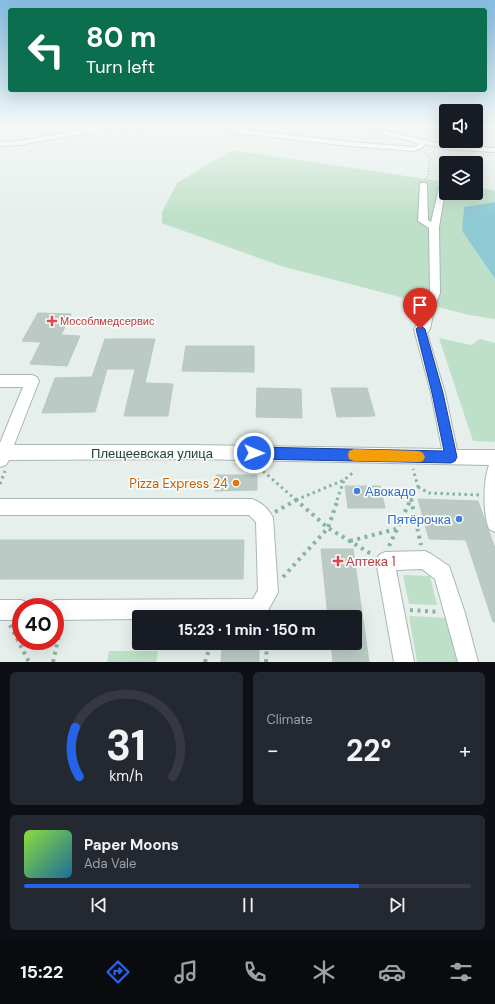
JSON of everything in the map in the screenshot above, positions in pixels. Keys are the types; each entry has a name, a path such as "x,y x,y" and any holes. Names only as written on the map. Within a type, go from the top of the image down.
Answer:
{"street":[{"path":"423,185 423,221 434,227"},
{"path":"440,200 434,227 435,293 422,329 438,393 451,457"},
{"path":"0,381 32,380 2,456"},
{"name":"Плещеевская улица","path":"2,456 194,452 451,457 494,464"},
{"path":"494,464 493,502 495,523"},
{"path":"0,507 252,507 264,518 268,592 258,609 64,610"},
{"path":"404,662 385,561 425,560 442,573 455,613 468,662"}],"path":[{"path":"423,185 428,176 430,159 429,157"},
{"path":"0,484 2,456"},
{"path":"413,467 418,487 429,493 480,494 493,502"},
{"path":"263,471 328,528 362,550 385,561 388,550 411,499"},
{"path":"264,518 296,500 344,480 355,471"},
{"path":"268,592 328,528 344,480"},
{"path":"418,487 409,492 425,560"},
{"path":"350,541 397,529"},
{"path":"394,609 455,613"},
{"path":"8,610 29,662"},
{"path":"53,662 55,650"},
{"path":"205,662 209,650"},
{"path":"266,662 267,650"}],"green space":[{"path":"221,157 278,157 439,181 439,200 483,200 483,188 495,191 495,202 465,207 462,231 495,279 495,319 469,315 281,266 162,223 162,212 177,183"},
{"path":"439,338 471,345 480,339 495,343 495,442 473,441"},
{"path":"403,575 430,576 437,605 409,604"},
{"path":"409,616 448,618 458,662 417,662"},
{"path":"109,651 158,651 156,662 107,662"}],"water":[{"path":"495,202 495,279 462,231 464,207"}],"building":[{"path":"38,313 71,314 61,335 80,336 67,366 30,364 41,342 22,341"},
{"path":"105,339 155,339 145,383 173,384 168,416 124,416 135,369 107,369 95,412 42,413 55,378 92,377"},
{"path":"186,346 254,346 254,372 182,371"},
{"path":"257,388 301,389 302,418 256,417"},
{"path":"331,388 367,388 375,416 337,417"},
{"name":"Pizza Express 24","path":"216,475 257,475 257,490 215,491"},
{"path":"345,486 380,486 385,508 348,508"},
{"path":"418,499 478,501 495,548 495,622 493,622 466,540 429,539"},
{"path":"0,540 244,540 243,579 0,579"},
{"path":"321,549 353,549 362,610 327,610"},
{"path":"362,613 369,662 333,662 332,650 362,650"},
{"path":"222,650 259,650 259,662 221,662"}],"slow traffic":[{"path":"354,455 419,457"}],"place":[{"name":"Мособлмедсервис","path":"52,321"},
{"name":"Pizza Express 24","path":"236,483"},
{"name":"Авокадо","path":"357,491"},
{"name":"Пятёрочка","path":"459,519"},
{"name":"Аптека 1","path":"338,561"}],"route":[{"path":"254,453 451,457 438,393 420,329"}]}
